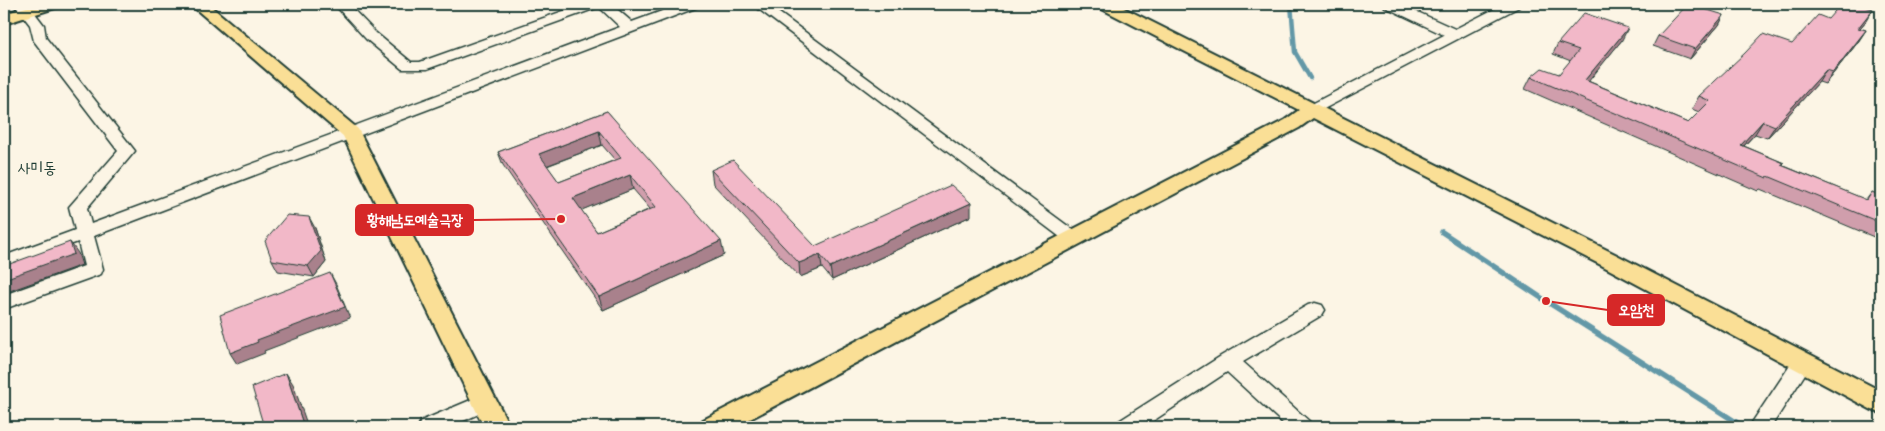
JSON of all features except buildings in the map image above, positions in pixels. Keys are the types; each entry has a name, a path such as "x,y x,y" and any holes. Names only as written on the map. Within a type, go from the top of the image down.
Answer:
{"main road":[{"path":"4,20 25,8 52,4"},
{"path":"198,4 351,133 497,427"},
{"path":"1104,4 1609,260 1802,363 1879,398"},
{"path":"712,427 1292,124 1312,110"}],"street":[{"path":"341,4 371,36 407,66 422,66 595,4"},
{"path":"602,4 630,28"},
{"path":"4,263 693,4"},
{"path":"759,4 1074,239"},
{"path":"1390,4 1456,35"},
{"path":"1312,110 1514,4"},
{"path":"4,302 94,269 78,207 127,151 39,38 37,25 25,8"},
{"path":"1127,427 1228,361 1315,310"},
{"path":"1228,361 1301,427"},
{"path":"1760,426 1802,363"},
{"path":"429,427 485,402"}],"waterway":[{"path":"1291,4 1295,52 1310,78"},
{"path":"1442,232 1546,301 1744,427"}],"place":[{"name":"황해남도예술극장","path":"561,219"},
{"name":"오암천","path":"1546,301"}],"district":[{"name":"사미동","path":"37,167"}]}
